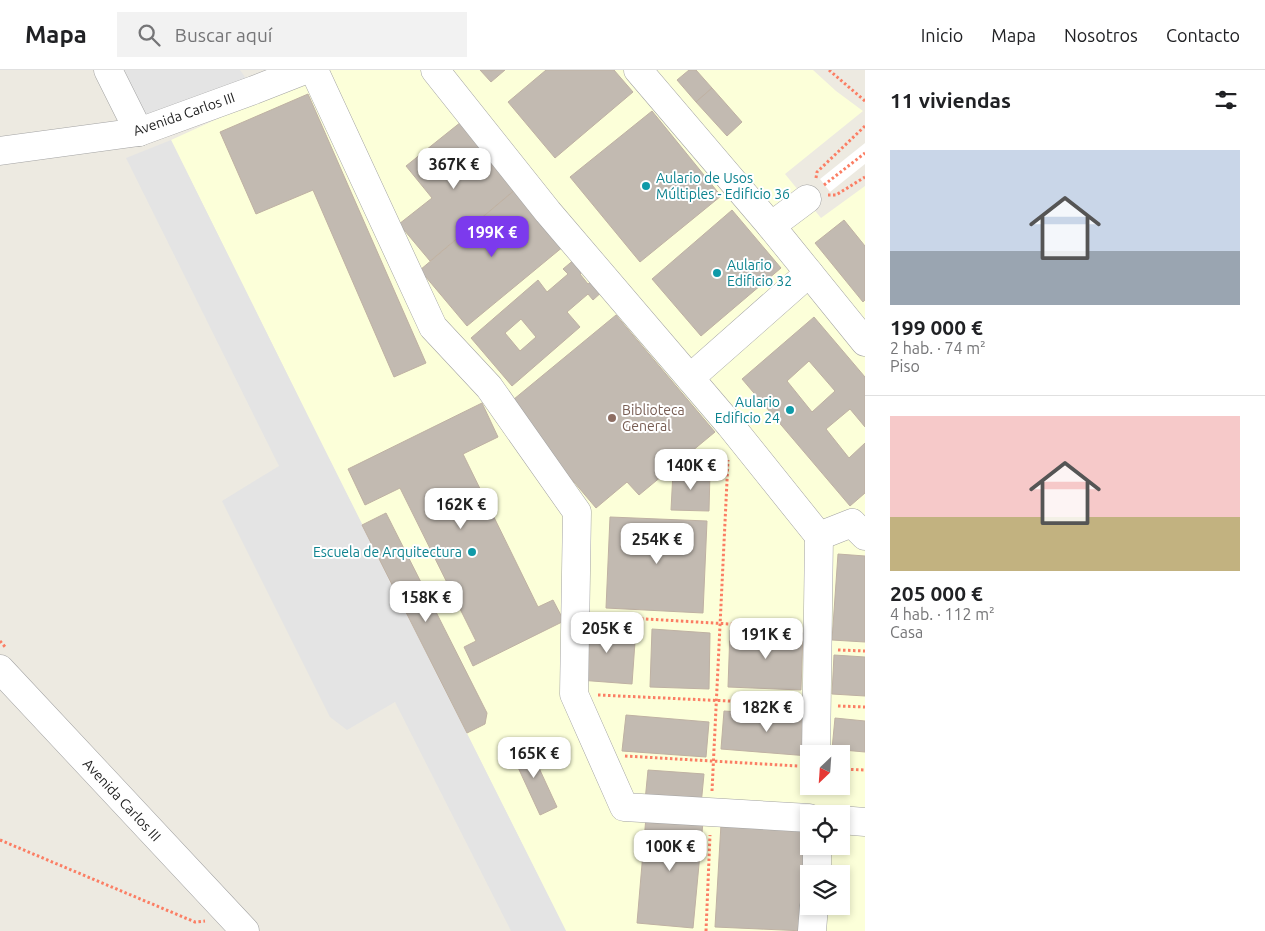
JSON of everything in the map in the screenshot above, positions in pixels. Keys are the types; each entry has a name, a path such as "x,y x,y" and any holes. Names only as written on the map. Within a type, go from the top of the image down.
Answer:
{"street":[{"path":"108,70 139,132"},
{"name":"Avenida Carlos III","path":"0,151 139,132 305,70"},
{"path":"314,70 433,327 489,387 577,512 574,694 624,807 800,817"},
{"path":"435,70 548,212 730,425 819,536 817,705 810,745"},
{"path":"638,70 771,226 865,342"},
{"path":"771,226 819,191"},
{"path":"690,378 808,274"},
{"path":"819,536 852,523 865,536"},
{"name":"Avenida Carlos III","path":"0,669 245,931"},
{"path":"850,821 865,822"},
{"path":"812,931 813,915"}],"path":[{"path":"829,70 865,101"},
{"path":"819,191 817,172 865,126"},
{"path":"819,191 865,153"},
{"path":"819,191 836,195 865,177"},
{"path":"706,931 715,700 730,425"},
{"path":"575,614 818,629"},
{"path":"574,694 865,707"},
{"path":"601,755 713,762 800,760"},
{"path":"850,769 865,770"},
{"path":"0,840 194,922 210,921"}],"shaded area":[{"path":"124,70 240,70 254,90 151,127"},
{"path":"279,70 813,70 836,91 863,111 785,174 821,218 865,186 865,931 566,931 171,140 270,95"},
{"path":"171,140 566,931 511,931 395,702 347,730 330,717 222,501 279,466 126,158"}],"pier":[{"path":"865,143 865,164 830,192 820,179"}],"building":[{"path":"480,70 505,70 491,82"},
{"path":"546,70 614,70 633,92 555,158 508,102"},
{"path":"689,70 696,70 712,88 696,102 677,80"},
{"path":"712,88 742,122 727,136 696,102"},
{"path":"308,94 426,363 394,377 313,190 256,214 220,132"},
{"name":"Aulario de Usos Múltiples - Edificio 36","path":"652,111 721,196 640,262 570,177"},
{"path":"461,122 516,189 430,261 399,224 432,198 406,166"},
{"path":"516,189 564,246 467,326 420,270"},
{"name":"Aulario Edificio 32","path":"732,210 781,268 701,336 652,279"},
{"path":"844,220 865,246 865,300 863,302 815,243"},
{"path":"576,258 586,269 580,274 588,284 595,279 604,290 593,300 588,294 567,312 580,327 512,386 471,338 538,280 547,292 568,274 563,269","holes":["521,319 536,337 520,351 505,333"]},
{"name":"Biblioteca General","path":"616,315 715,432 639,495 627,482 596,508 508,404"},
{"name":"Aulario Edificio 24","path":"814,317 865,377 865,427 850,409 826,429 849,458 865,443 865,493 850,506 742,379","holes":["809,361 835,391 812,412 787,381"]},
{"name":"Escuela de Arquitectura","path":"482,403 498,437 463,454 538,607 553,600 564,621 473,666 464,647 476,641 400,488 365,505 348,469"},
{"path":"673,472 710,472 709,511 671,510"},
{"path":"386,513 487,713 485,724 467,733 362,525"},
{"path":"610,517 707,521 703,613 606,608"},
{"path":"838,554 865,556 865,642 832,640"},
{"path":"583,624 636,628 632,684 579,680"},
{"path":"652,629 710,633 709,689 650,687"},
{"path":"730,630 803,633 801,690 728,687"},
{"path":"834,655 865,657 865,696 832,694"},
{"path":"724,711 812,717 810,745 800,745 800,755 721,749"},
{"path":"626,715 709,722 706,757 622,751"},
{"path":"835,718 865,721 865,752 850,751 850,745 832,745"},
{"path":"527,742 557,807 540,815 510,750"},
{"path":"648,770 704,774 701,805 645,801"},
{"path":"646,817 703,822 693,928 637,923"},
{"path":"721,824 800,828 800,855 808,855 808,865 800,865 800,915 806,915 805,931 715,927"}],"place":[{"name":"Aulario de Usos Múltiples - Edificio 36","path":"646,186"},
{"name":"Aulario Edificio 32","path":"717,273"},
{"name":"Aulario Edificio 24","path":"790,410"},
{"name":"Biblioteca General","path":"612,418"},
{"name":"Escuela de Arquitectura","path":"472,552"}]}
